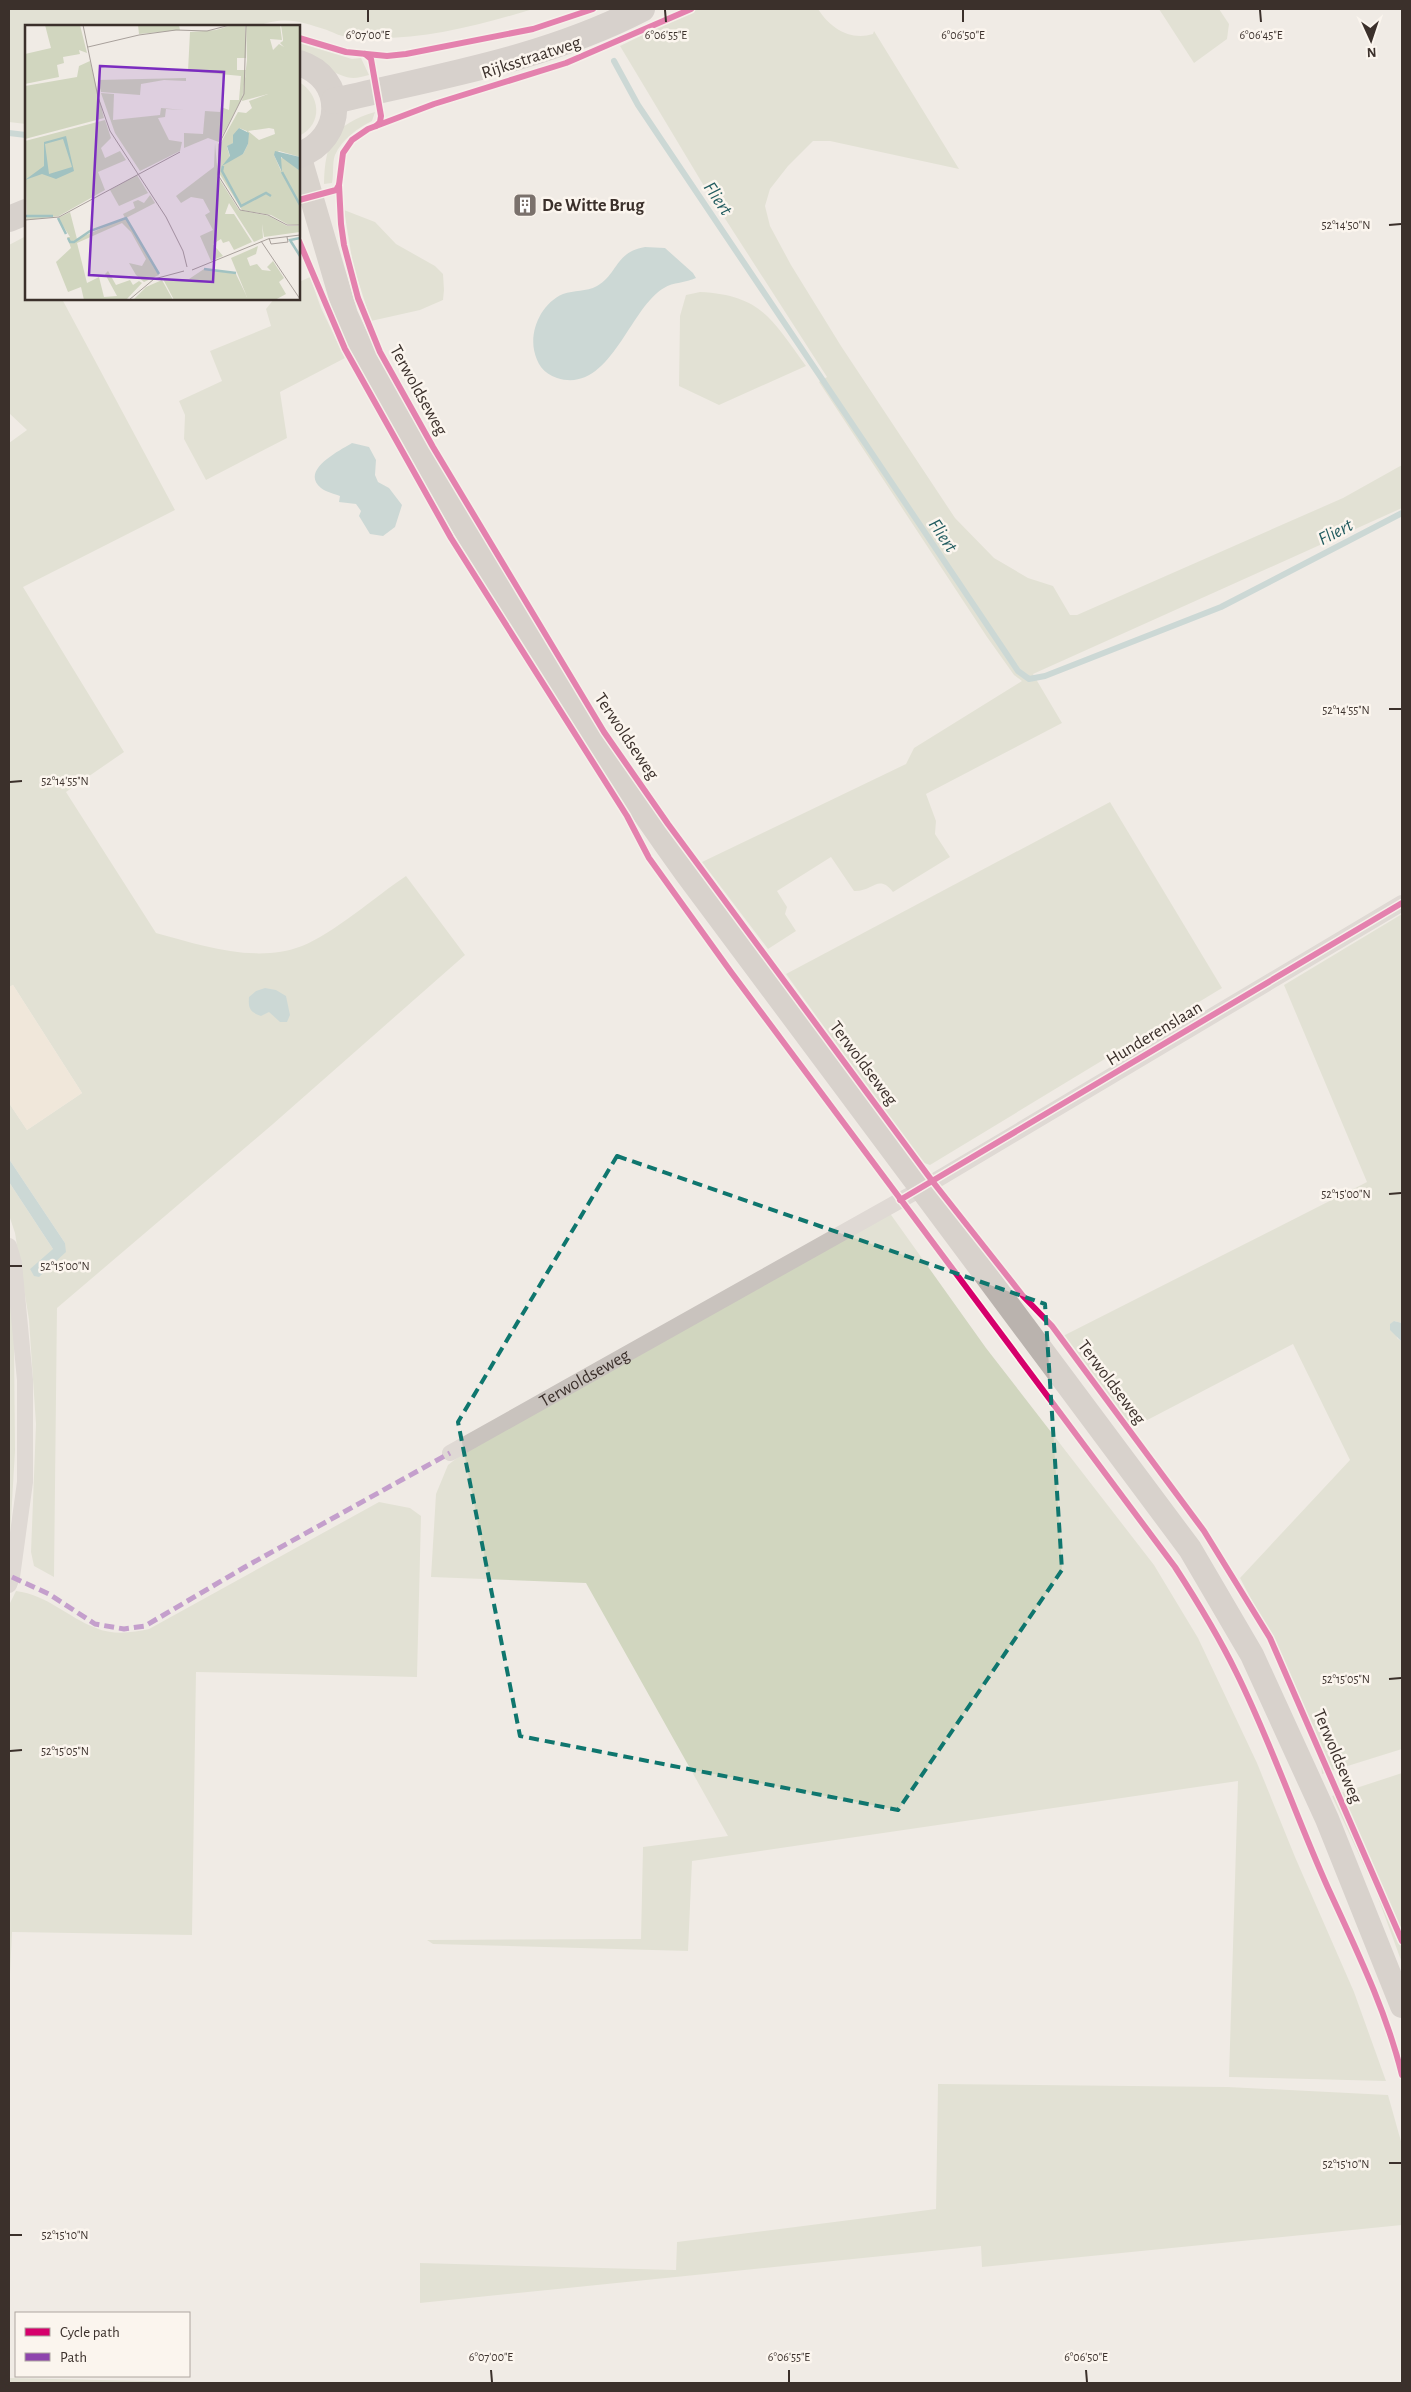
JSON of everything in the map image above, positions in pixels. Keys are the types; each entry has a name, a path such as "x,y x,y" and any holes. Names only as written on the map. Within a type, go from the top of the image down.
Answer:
{"main road":[{"name":"Rijksstraatweg","path":"334,101 523,57 580,37 642,9"},
{"path":"300,63 310,67 326,81 334,101 334,118 327,134 315,147 300,154"},
{"name":"Terwoldseweg","path":"300,158 346,315 354,333 377,379 574,710 637,804 1190,1550 1243,1638 1327,1819 1402,2006"},
{"path":"9,220 25,212"}],"street":[{"name":"Hunderenslaan","path":"921,1188 1402,903"},
{"name":"Terwoldseweg","path":"450,1453 921,1188"},
{"path":"9,1246 14,1263 25,1380 24,1491 12,1577 9,1585"}],"highlighted area":[{"path":"617,1156 1045,1304 1062,1570 898,1810 520,1736 458,1422"}],"green space":[{"path":"9,9 533,9 488,22 442,32 396,38 346,37 308,24 285,20 260,25 25,25 25,124 9,122"},
{"path":"696,9 818,9 828,22 841,31 856,36 865,36 873,34 874,31 959,169 830,141 813,141 788,166 770,189 765,206 770,226 791,265 841,346 955,518 994,558 1028,578 1053,586 1070,615 1077,615 1343,498 1402,465 1402,508 1033,674 1062,723 926,794 936,821 935,834 950,857 893,892 883,884 861,891 854,891 831,857 777,891 787,907 785,914 796,931 768,949 702,862 906,764 914,748 1022,681 1014,675 987,637 819,382 827,377 704,186 620,46"},
{"path":"1159,9 1219,9 1229,24 1227,39 1194,63"},
{"path":"300,43 352,59 361,58 369,75 353,78 333,72 300,54"},
{"path":"300,83 306,87 315,101 316,117 307,131 300,135"},
{"path":"375,112 372,121 346,139 338,149 334,158 332,183 324,184 327,157 334,137 350,122"},
{"path":"344,210 375,222 396,244 435,266 443,274 443,300 420,310 371,321 353,265"},
{"path":"25,237 25,300 63,300 175,510 23,587 124,752 66,792 156,933 228,951 266,953 284,951 302,946 327,933 406,876 465,955 273,1124 57,1308 54,1577 34,1566 31,1552 36,1424 29,1320 15,1233 9,1215 9,1182 53,1249 65,1243 9,1159 9,1103 27,1130 82,1093 13,985 9,987 9,443 27,430 9,413 9,245"},
{"path":"310,277 321,308 345,358 280,392 287,438 206,480 184,439 185,415 179,401 222,381 210,351 271,326 266,309 273,300 300,300 300,282"},
{"path":"700,292 738,298 764,313 784,335 806,366 719,405 679,386 680,316 686,295"},
{"path":"1110,802 1222,988 930,1165 924,1163 914,1152 786,974"},
{"path":"1402,914 1402,1323 1394,1321 1397,1338 1402,1342 1402,1749 1322,1774 1318,1740 1277,1648 1240,1578 1350,1460 1293,1344 1132,1428 1063,1336 1367,1182 1284,985"},
{"path":"889,1212 986,1348 1154,1565 1198,1638 1257,1763 1295,1857 1354,1992 1386,2081 1229,2077 1238,1781 692,1861 688,1951 433,1944 427,1940 641,1939 643,1847 728,1836 586,1583 431,1577 436,1494 448,1465 462,1454"},
{"path":"9,1287 14,1339 15,1451 9,1553"},
{"path":"379,1502 410,1508 421,1516 417,1677 196,1672 192,1935 12,1932 9,1996 9,1605 16,1591 38,1597 86,1623 109,1632 136,1632 149,1629"},
{"path":"1402,1773 1402,1963 1376,1892 1332,1796"},
{"path":"938,2084 1228,2087 1388,2095 1402,2145 1402,2225 982,2267 981,2246 420,2303 420,2263 676,2270 677,2242 936,2209"},
{"path":"10,2378 237,2383 9,2383"}],"sand":[{"path":"13,985 82,1093 27,1130 9,1103 9,987"}],"water":[{"path":"645,247 665,248 693,273 696,278 668,286 652,298 605,362 591,374 575,380 557,378 548,373 537,360 533,342 536,325 544,310 563,294 597,286 609,276 622,258 635,250"},
{"path":"352,443 369,447 376,460 375,475 378,482 389,488 402,505 395,527 383,536 370,534 359,516 361,511 356,504 339,502 340,496 321,488 316,481 315,474 324,461"},
{"path":"265,988 276,990 286,996 290,1015 287,1022 280,1022 269,1012 261,1016 250,1009 249,997 256,991"},
{"path":"9,1159 65,1243 66,1252 39,1277 34,1276 30,1269 53,1249 9,1182"},
{"path":"1394,1321 1402,1323 1402,1342 1390,1330 1390,1324"}],"waterway":[{"name":"Fliert","path":"614,61 638,105 1018,671 1029,679 1045,676 1221,607 1402,513"},
{"path":"9,133 25,135"}],"marked path":[{"path":"12,1577 49,1594 95,1624 124,1629 145,1626 245,1567 450,1453"}],"cycle path":[{"path":"300,38 346,52 387,56 533,29 593,9"},
{"path":"300,200 336,190 339,185 343,153 352,140 368,129 434,104 566,63 691,9"},
{"path":"365,54 371,59 381,116 380,122 376,126"},
{"path":"339,185 344,245 358,298 380,352 433,447 604,732 668,824 933,1182 1023,1296 1052,1326 1204,1531 1270,1638 1402,1941"},
{"path":"300,243 345,349 451,538 627,816 649,858 731,972 1175,1567 1215,1631 1261,1725 1316,1861 1370,1980 1388,2027 1402,2075"},
{"path":"900,1200 1402,903"}],"place":[{"name":"De Witte Brug","path":"525,205"}]}
